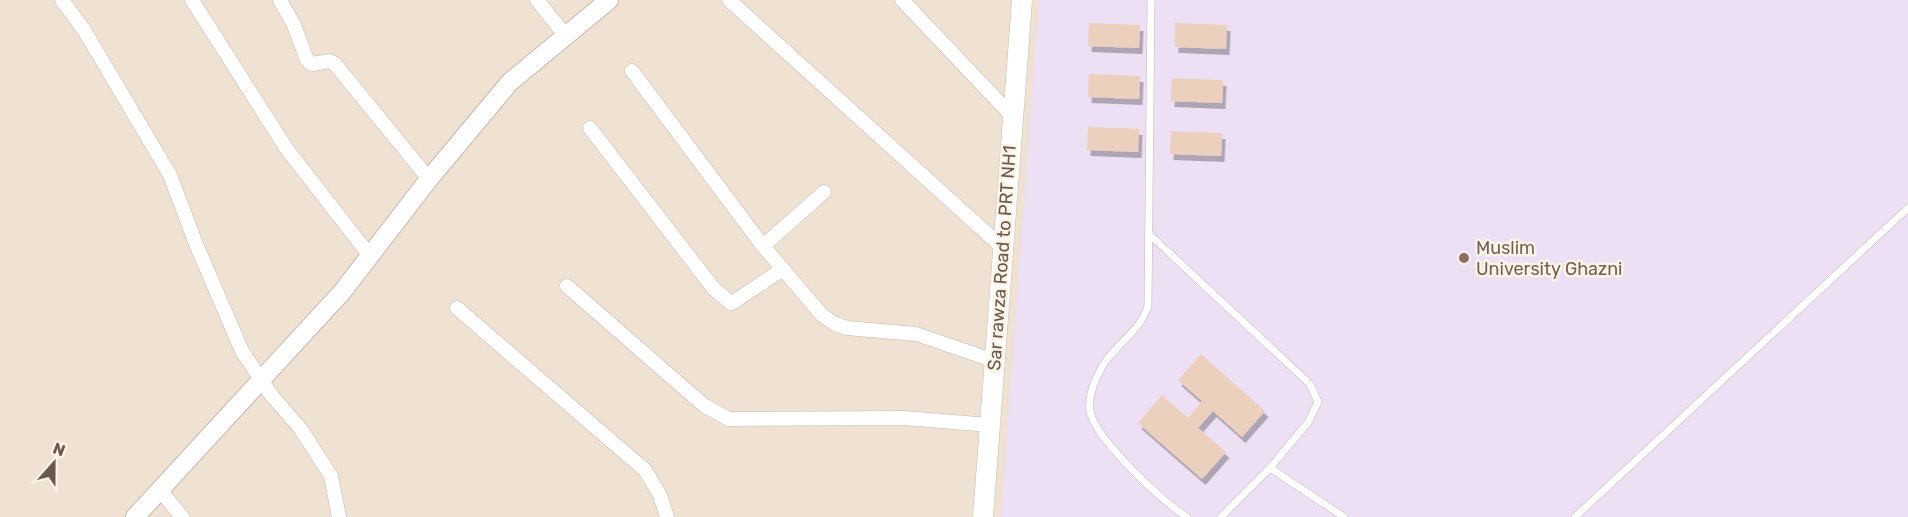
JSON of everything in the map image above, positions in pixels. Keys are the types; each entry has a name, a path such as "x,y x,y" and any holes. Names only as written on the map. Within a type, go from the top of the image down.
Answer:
{"main road":[{"name":"Sar rawza Road to PRT NH1","path":"983,517 1013,117 1019,3"}],"street":[{"path":"62,0 84,30 170,175 196,244 242,351 300,428 331,476 339,517"},
{"path":"192,0 286,148 369,256"},
{"path":"280,0 294,25 307,60 312,64 330,61 335,64 429,179"},
{"path":"537,0 566,36"},
{"path":"135,517 342,292 429,179 510,82 609,0"},
{"path":"729,0 1003,248"},
{"path":"902,0 1013,117"},
{"path":"632,71 763,246 822,315 835,324 847,328 916,334 995,360"},
{"path":"590,128 714,289 726,300 731,303 735,301 783,269"},
{"path":"763,246 824,192"},
{"path":"567,286 684,388 705,405 729,419 904,418 990,425"},
{"path":"457,308 645,470 660,495 667,517"},
{"path":"160,490 182,517"}],"lane":[{"path":"1151,0 1148,306 1143,321 1103,366 1092,389 1090,410 1096,429 1114,452 1187,517"},
{"path":"1575,517 1908,208"},
{"path":"1149,234 1310,384 1318,402 1309,421 1270,468 1221,517"},
{"path":"1270,468 1344,517"}],"shaded area":[{"path":"0,0 1908,0 1908,517 0,517"},
{"name":"Muslim University Ghazni","path":"1039,0 1908,0 1908,517 1001,517"}],"building":[{"path":"1089,23 1140,25 1139,48 1088,46"},
{"path":"1175,23 1227,25 1226,49 1175,47"},
{"path":"1089,74 1140,76 1139,99 1088,97"},
{"path":"1172,78 1223,80 1222,103 1171,101"},
{"path":"1088,127 1139,129 1138,152 1087,150"},
{"path":"1171,131 1222,133 1221,156 1170,154"},
{"path":"1201,354 1265,411 1242,437 1213,411 1198,428 1226,452 1202,479 1138,423 1162,395 1188,418 1202,401 1178,380"}],"place":[{"name":"Muslim University Ghazni","path":"1464,258"}]}
